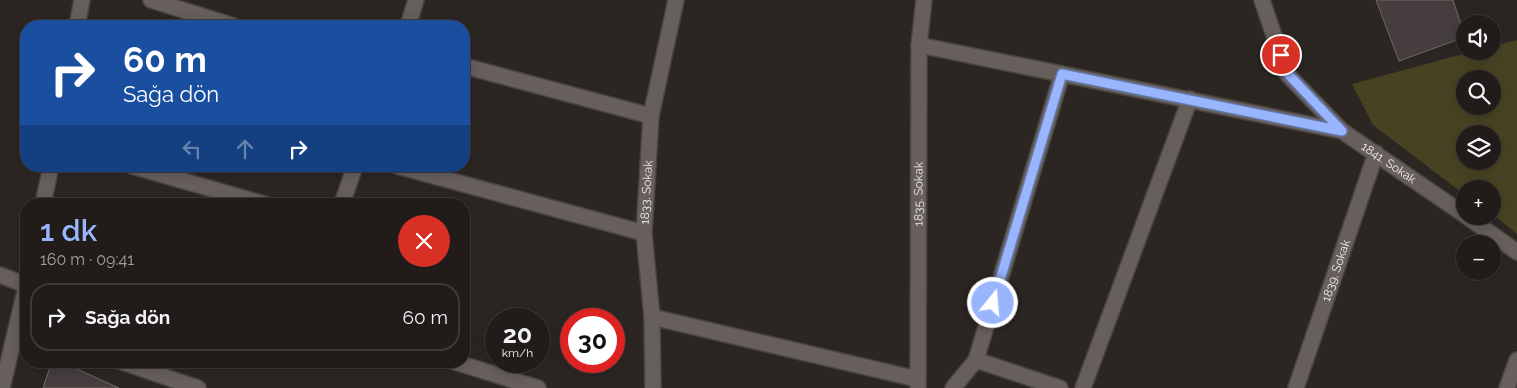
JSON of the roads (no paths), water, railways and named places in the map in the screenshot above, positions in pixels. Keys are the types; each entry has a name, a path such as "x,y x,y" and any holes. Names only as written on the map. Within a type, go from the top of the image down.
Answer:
{"street":[{"path":"78,20 82,0"},
{"path":"151,0 215,20"},
{"path":"410,20 416,0"},
{"name":"1833. Sokak","path":"653,388 652,317 644,233 651,116 676,0"},
{"name":"1835. Sokak","path":"917,383 919,45 924,0"},
{"name":"1841. Sokak","path":"1262,0 1288,74 1342,131 1456,209"},
{"path":"919,45 1342,131"},
{"path":"470,68 651,116"},
{"path":"953,388 976,360 1062,74"},
{"path":"1083,388 1190,100"},
{"name":"1839. Sokak","path":"1296,388 1376,153"},
{"path":"44,198 49,172"},
{"path":"153,172 243,198"},
{"path":"344,198 353,172"},
{"path":"419,172 644,233"},
{"name":"1841. Sokak","path":"1479,225 1517,252"},
{"path":"0,275 20,283"},
{"path":"652,317 917,383"},
{"path":"2,388 20,331"},
{"path":"976,360 1060,388"},
{"path":"1507,388 1517,360"},
{"path":"470,367 538,388"},
{"path":"139,368 198,388"}]}
